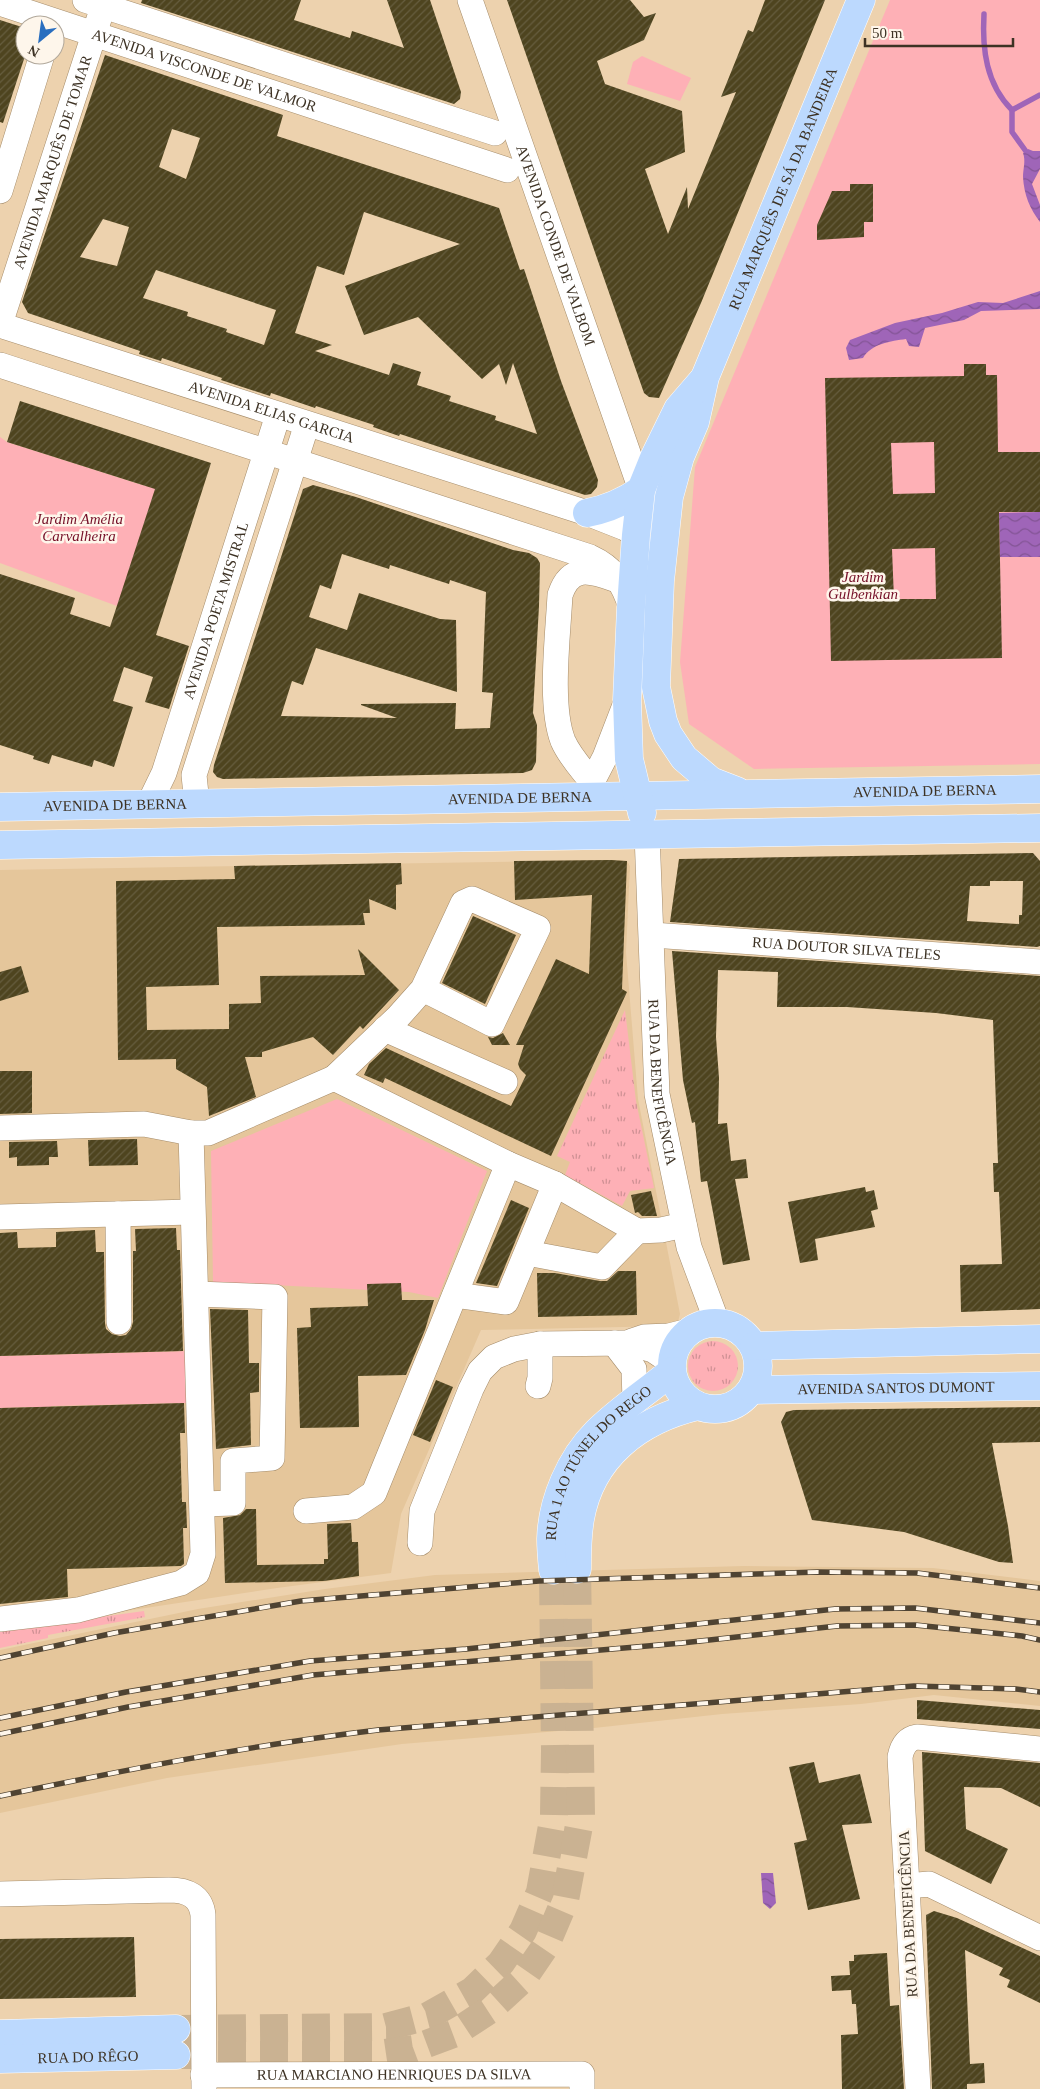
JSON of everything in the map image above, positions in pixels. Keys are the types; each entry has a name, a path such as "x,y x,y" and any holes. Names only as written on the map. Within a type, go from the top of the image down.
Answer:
{"main road":[{"name":"RUA MARQUÊS DE SÁ DA BANDEIRA","path":"660,581 669,496 680,457 695,422 705,377 861,0"},
{"name":"RUA MARQUÊS DE SÁ DA BANDEIRA","path":"647,834 629,759 627,700 631,607 641,490 678,409 705,377"},
{"path":"587,513 608,509 627,500 641,490"},
{"path":"636,535 654,557 660,581 655,675 659,707 663,721 677,748 694,768 710,781 746,794"},
{"name":"AVENIDA DE BERNA","path":"0,807 197,804 593,789 638,796 1040,790"},
{"path":"0,845 1040,828"},
{"path":"718,1322 732,1325 745,1334 754,1346 758,1360 758,1376 752,1390 741,1401 728,1407 713,1409 698,1406 685,1398 676,1385 672,1367 674,1351 678,1342 689,1331 702,1324 718,1322"},
{"path":"754,1346 1040,1339"},
{"name":"RUA 1 AO TÚNEL DO REGO","path":"672,1367 596,1432 575,1460 566,1477 558,1497 551,1540 565,1570 577,1540 584,1503 590,1486 603,1464 614,1451 648,1424 682,1410 698,1406"},
{"name":"AVENIDA SANTOS DUMONT","path":"752,1390 1040,1386"},
{"name":"RUA DO RÊGO","path":"0,2034 176,2042 0,2059"}],"street":[{"name":"AVENIDA CONDE DE VALBOM","path":"470,0 641,490"},
{"name":"AVENIDA MARQUÊS DE TOMAR","path":"0,324 94,34 97,2"},
{"name":"AVENIDA VISCONDE DE VALMOR","path":"97,2 495,133"},
{"name":"AVENIDA VISCONDE DE VALMOR","path":"0,4 55,15"},
{"name":"AVENIDA VISCONDE DE VALMOR","path":"65,20 94,34 507,170"},
{"path":"0,191 39,65"},
{"path":"409,137 415,134 421,125 420,113 417,108"},
{"name":"AVENIDA ELIAS GARCIA","path":"0,324 587,513 625,528 636,535"},
{"path":"0,365 532,537 600,562 610,569 624,587 631,607"},
{"name":"AVENIDA POETA MISTRAL","path":"149,804 164,773 278,415"},
{"name":"AVENIDA POETA MISTRAL","path":"197,804 194,775 306,424"},
{"path":"532,537 546,528 550,520 549,511 542,500"},
{"path":"593,789 571,755 560,729 555,682 560,595 563,585 568,578 578,573 596,572 619,580"},
{"path":"593,789 627,700"},
{"name":"RUA DA BENEFICÊNCIA","path":"647,834 657,1094 689,1247 718,1322"},
{"path":"0,1128 144,1124 191,1133 208,1133 334,1078 385,1030 423,989 463,903 472,899 538,928 492,1024 423,989"},
{"name":"RUA DOUTOR SILVA TELES","path":"652,935 1040,962"},
{"path":"385,1030 504,1082"},
{"path":"334,1078 508,1164 555,1184 637,1231 661,1230 684,1226"},
{"path":"0,1619 78,1610 181,1583 197,1573 203,1554 203,1504 197,1294 192,1212 191,1133"},
{"path":"306,1512 353,1507 374,1493 508,1164"},
{"path":"455,1295 506,1302 555,1184"},
{"path":"0,1217 192,1212"},
{"path":"118,1214 119,1322"},
{"path":"527,1253 602,1266 637,1231"},
{"path":"197,1294 275,1297 272,1458 233,1461 232,1503 203,1504"},
{"path":"621,1343 644,1337 668,1336 689,1331"},
{"path":"621,1343 634,1369 635,1400"},
{"path":"420,1543 422,1511 480,1371 494,1357 514,1349 540,1344 621,1343 653,1350 672,1367"},
{"path":"538,1386 540,1378 540,1344"},
{"name":"RUA DA BENEFICÊNCIA","path":"918,2089 900,1757 908,1740 917,1737 1040,1750"},
{"path":"907,1886 929,1884 1040,1938"},
{"path":"0,1894 169,1890 182,1891 193,1895 201,1904 203,1915 204,2082"},
{"name":"RUA MARCIANO HENRIQUES DA SILVA","path":"204,2082 582,2074 582,2089"}],"shaded area":[{"path":"627,861 630,866 626,952 638,1099 680,1314 678,1322 668,1326 481,1330 401,1514 391,1573 277,1588 0,1630 0,870"},
{"path":"744,1566 933,1568 1040,1581 1040,1706 934,1695 861,1704 722,1714 594,1728 402,1744 167,1778 0,1813 0,1650 198,1609 325,1589 435,1575"}],"green space":[{"name":"Jardim Gulbenkian","path":"890,0 1040,0 1040,764 754,769 689,724 680,662 695,467"},
{"path":"642,56 691,78 680,101 627,84 633,62"},
{"name":"Jardim Amélia Carvalheira","path":"0,437 7,442 142,485 161,488 117,606 0,563"},
{"path":"625,1010 636,1101 654,1188 630,1191 622,1206 565,1175 570,1162 557,1156"},
{"path":"337,1099 487,1171 438,1298 409,1292 213,1282 211,1151"},
{"path":"708,1341 718,1341 731,1348 738,1361 738,1371 731,1384 718,1391 708,1391 699,1387 692,1380 688,1371 688,1361 692,1352 699,1345"},
{"path":"189,1351 190,1403 51,1406 52,1438 32,1407 0,1408 0,1356"},
{"path":"144,1611 145,1617 48,1635 48,1638 0,1648 0,1631"}],"water":[{"path":"1028,149 1040,151 1040,169 1032,184 1040,205 1040,222 1028,201 1024,184 1023,153"},
{"path":"1040,291 1040,309 981,311 964,320 925,328 919,347 909,346 906,339 894,341 876,346 863,358 849,360 846,348 850,340 895,323 942,313 978,302 1003,303"},
{"path":"1040,512 1040,557 1000,557 999,513"},
{"path":"761,1873 773,1873 776,1903 770,1909 763,1903"}],"building":[{"path":"142,0 301,0 294,20 350,38 352,31 404,48 387,0 430,0 461,92 460,99 454,104 141,3"},
{"path":"507,0 630,0 644,17 656,13 644,40 597,61 605,84 682,111 685,152 645,169 668,234 687,187 688,209 736,92 721,97 748,30 753,32 765,0 825,0 701,303 659,398 649,397 644,393"},
{"path":"0,20 15,25 15,65 22,65 3,123 0,122"},
{"path":"105,55 283,115 277,136 499,208 520,270 524,269 561,381 598,480 597,487 591,494 585,495 400,434 399,436 373,427 374,425 316,406 315,408 271,393 270,396 162,358 161,361 139,354 140,351 28,313 22,302","holes":["172,129 200,138 186,179 159,167","364,212 460,244 345,286 364,335 418,317 482,379 499,364 506,385 513,363 537,434 495,420 496,416 449,401 451,396 417,385 421,372 393,363 389,375 315,351 332,345 295,333 317,266 344,275","103,219 129,227 117,266 80,257","156,270 276,310 264,345 226,332 227,329 187,316 188,312 143,298"]},
{"path":"850,184 873,184 873,222 864,222 864,237 817,240 817,225 832,191 850,191"},
{"path":"964,364 986,364 986,375 997,375 998,452 1040,452 1040,512 999,512 1002,658 831,661 825,378 964,376","holes":["934,442 935,493 893,494 891,443","935,548 936,599 894,599 892,549"]},
{"path":"20,401 211,463 156,635 189,646 169,709 145,702 153,677 124,667 113,701 133,707 114,767 94,760 92,767 52,755 49,764 33,759 34,756 0,745 0,574 75,598 70,614 110,627 155,489 7,442"},
{"path":"313,485 356,497 513,550 529,553 537,558 540,563 539,606 533,713 537,725 536,762 532,770 523,773 223,779 217,777 213,772 214,765 303,489","holes":["342,554 389,569 390,565 449,584 450,580 486,592 482,692 493,693 490,728 455,729 456,703 361,704 397,718 281,716 292,681 303,685 316,648 457,692 456,620 440,619 359,593 347,630 309,617 320,585 331,589"]},
{"path":"1033,853 1040,861 1040,946 670,922 679,859","holes":["990,881 1023,881 1022,915 1019,915 1019,924 967,921 970,886 990,886"]},
{"path":"514,861 627,861 622,989 627,992 551,1156 385,1078 383,1083 364,1075 369,1064 386,1048 511,1106 526,1075 518,1064 524,1045 516,1045 556,959 589,974 592,895 515,900"},
{"path":"401,863 402,884 396,885 396,910 369,899 370,913 363,913 365,925 217,927 219,985 146,987 147,1030 229,1029 229,1004 261,1003 260,976 365,975 358,949 399,990 363,1029 360,1026 333,1055 313,1037 262,1052 262,1057 245,1057 256,1097 209,1116 207,1087 176,1069 176,1059 118,1060 116,881 235,879 234,866"},
{"path":"473,916 516,935 485,1004 442,983"},
{"path":"672,951 1040,976 1040,1309 961,1312 960,1265 1002,1264 999,1192 994,1192 993,1163 998,1163 993,1020 936,1013 847,1007 777,1007 778,972 718,970 716,1037 719,1078 718,1124 727,1123 731,1161 746,1159 748,1178 735,1179 750,1260 723,1265 707,1181 701,1182 695,1122 692,1123 683,1080"},
{"path":"21,966 29,992 0,1001 0,972"},
{"path":"503,1033 510,1045 492,1045 488,1037 493,1038"},
{"path":"0,1071 32,1071 32,1113 0,1114"},
{"path":"137,1139 138,1165 89,1166 88,1140"},
{"path":"57,1141 58,1157 49,1157 49,1165 17,1166 17,1157 9,1158 9,1142"},
{"path":"865,1187 866,1192 874,1190 878,1209 871,1211 875,1227 815,1239 818,1260 800,1263 788,1202"},
{"path":"651,1191 657,1216 642,1216 638,1212 635,1213 631,1195"},
{"path":"511,1200 529,1208 497,1286 476,1283"},
{"path":"176,1228 177,1250 180,1250 183,1351 0,1356 0,1233 17,1232 18,1248 56,1247 56,1232 95,1230 96,1252 104,1252 106,1329 112,1334 120,1336 126,1335 131,1329 133,1322 133,1251 136,1251 135,1229"},
{"path":"618,1271 636,1271 637,1315 538,1317 537,1273 555,1273 607,1281"},
{"path":"401,1283 402,1300 434,1300 425,1330 406,1375 358,1376 359,1427 300,1428 297,1328 311,1327 310,1308 368,1306 367,1284"},
{"path":"210,1309 248,1310 249,1363 259,1363 259,1392 250,1393 251,1445 216,1449"},
{"path":"436,1380 453,1387 430,1442 413,1435"},
{"path":"184,1403 185,1433 180,1433 182,1502 186,1502 187,1528 183,1528 184,1564 181,1566 67,1569 68,1597 0,1604 0,1408"},
{"path":"1040,1407 1040,1442 992,1443 1013,1563 999,1562 904,1532 812,1520 781,1422 786,1412 794,1410"},
{"path":"246,1509 256,1509 257,1565 324,1564 324,1559 328,1559 327,1524 351,1523 352,1542 358,1542 359,1576 324,1581 225,1583 223,1518 240,1515"},
{"path":"917,1700 1040,1710 1040,1729 917,1719"},
{"path":"922,1752 1040,1763 1040,1807 1001,1788 964,1787 966,1829 1008,1849 991,1884 925,1851"},
{"path":"814,1762 819,1783 860,1774 872,1823 842,1825 860,1899 808,1910 794,1843 807,1840 789,1767"},
{"path":"934,1911 957,1918 1040,1956 1040,2003 1007,1987 1010,1980 999,1975 1003,1968 965,1950 970,2064 984,2063 985,2083 967,2084 967,2089 932,2089 926,1915"},
{"path":"134,1937 136,1997 0,1999 0,1939"},
{"path":"887,1953 890,2006 899,2005 904,2089 842,2089 841,2035 858,2034 856,2004 852,2004 851,1990 832,1991 831,1976 850,1975 849,1961 854,1961 854,1955"}],"waterway":[{"path":"984,14 985,53 991,77 996,89 1012,110"},
{"path":"1025,150 1012,132 1012,110 1040,95"}],"tunnel":[{"path":"176,2055 372,2055 413,2049 453,2034 488,2011 523,1979 545,1947 565,1900 581,1815 577,1569"},
{"path":"176,2029 386,2027 428,2016 472,1991 501,1963 523,1931 540,1892 554,1815 553,1570"}],"railway":[{"path":"0,1658 114,1633 301,1601 539,1581 818,1572 917,1573 1040,1588"},
{"path":"0,1718 126,1692 310,1661 466,1649 835,1609 915,1608 1040,1623"},
{"path":"0,1734 128,1707 313,1675 682,1643 837,1626 915,1625 1022,1636 1040,1640"},
{"path":"0,1796 188,1759 378,1730 914,1686 1016,1689 1040,1692"}]}
